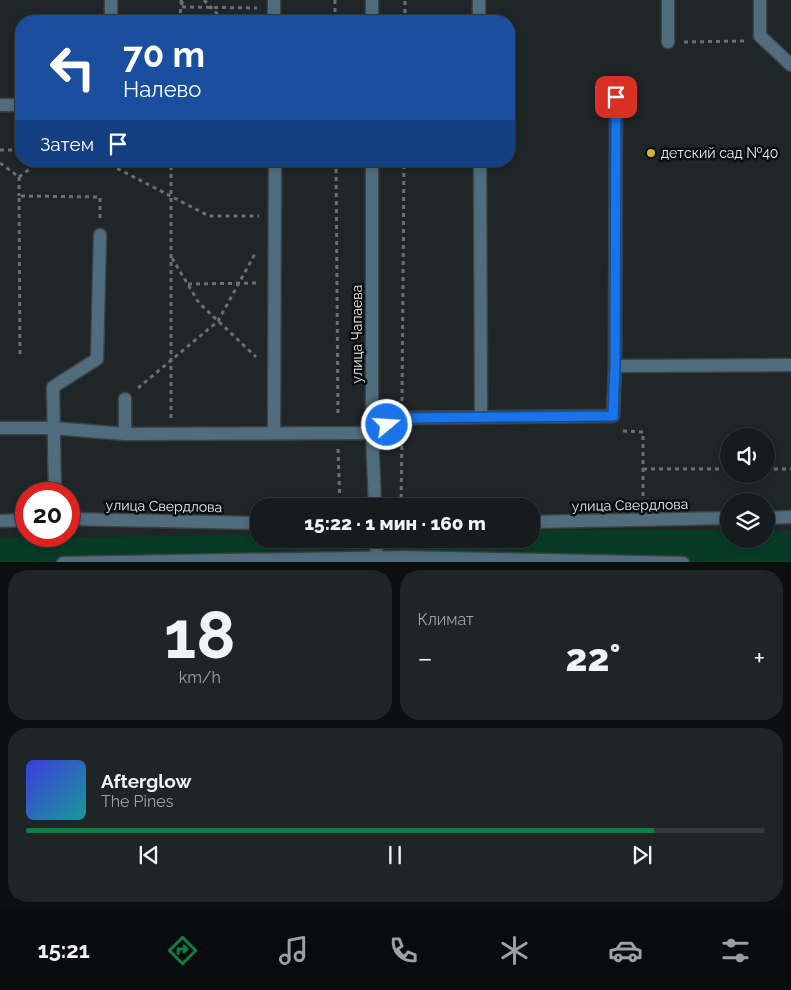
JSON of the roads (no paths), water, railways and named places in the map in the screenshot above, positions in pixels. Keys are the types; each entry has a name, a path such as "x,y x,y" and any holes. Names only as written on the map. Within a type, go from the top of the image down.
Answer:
{"street":[{"path":"111,0 111,15"},
{"path":"372,0 372,15"},
{"path":"479,0 479,15"},
{"path":"668,0 668,42"},
{"path":"760,0 760,36 791,64"},
{"path":"0,428 53,428 125,434 372,433 402,418 613,416 615,366 616,97"},
{"path":"0,105 15,105"},
{"path":"274,433 275,167"},
{"name":"улица Чапаева","path":"372,167 372,433 375,498"},
{"path":"480,167 481,417"},
{"path":"55,482 53,387 97,359 100,235"},
{"path":"615,366 791,365"},
{"path":"125,399 125,434"},
{"path":"775,518 791,517"},
{"name":"улица Свердлова","path":"540,522 720,518"},
{"name":"улица Свердлова","path":"80,519 250,522"},
{"path":"0,520 15,520"},
{"path":"63,562 377,560 683,562"}],"place":[{"name":"детский сад №40","path":"651,153"}]}
